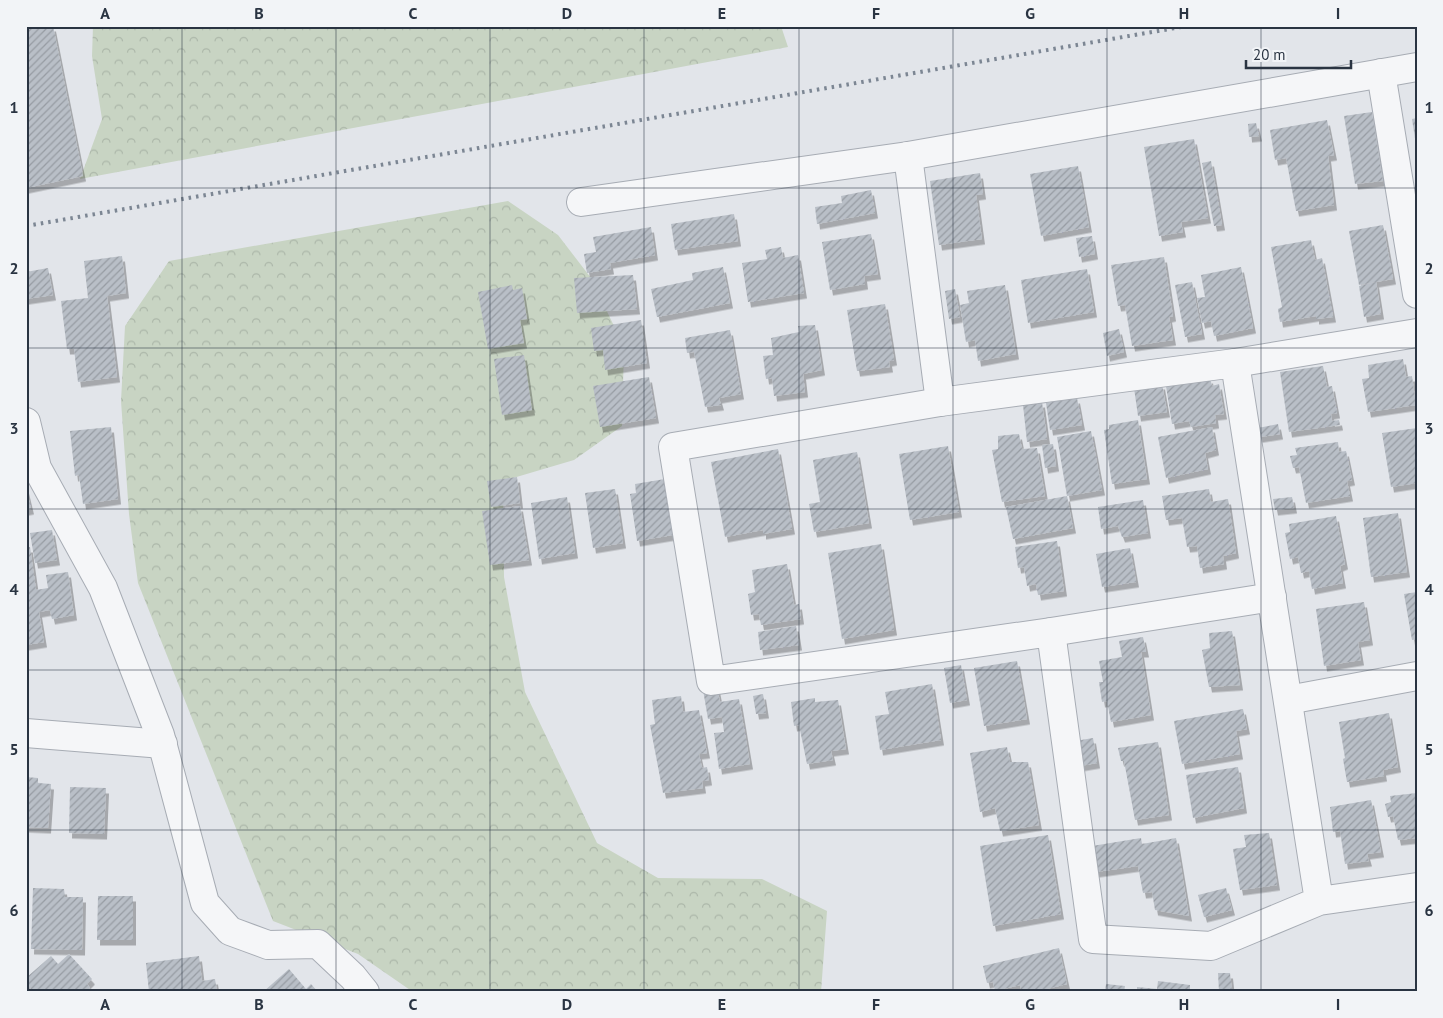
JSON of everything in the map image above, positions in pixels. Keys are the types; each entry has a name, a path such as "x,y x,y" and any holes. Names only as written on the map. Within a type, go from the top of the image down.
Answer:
{"street":[{"path":"581,202 908,156 1417,67"},
{"path":"1381,73 1417,294"},
{"path":"908,156 940,402"},
{"path":"1272,597 1051,632 711,681 673,447 940,402 1235,363 1417,333"},
{"path":"1235,363 1319,901"},
{"path":"26,422 37,468 103,588 163,744 205,903 230,932 268,945 318,944 353,977 365,992"},
{"path":"1051,632 1092,938 1211,946 1319,901 1417,887"},
{"path":"1288,700 1417,676"},
{"path":"26,733 163,744"}],"green space":[{"path":"93,26 781,26 788,47 80,179 102,119 92,56"},
{"path":"508,201 558,235 591,278 624,347 622,426 574,460 503,481 504,577 525,692 597,843 658,878 762,879 827,911 821,992 413,992 358,954 273,921 138,583 129,514 121,401 125,326 169,261"}],"building":[{"path":"26,26 53,26 83,176 26,188"},
{"path":"1372,112 1383,181 1355,184 1344,116"},
{"path":"1417,118 1417,145 1416,145 1412,119"},
{"path":"1327,120 1334,155 1328,156 1334,205 1296,211 1286,158 1275,160 1270,130"},
{"path":"1256,123 1259,136 1249,137 1248,124"},
{"path":"1194,139 1208,218 1181,222 1183,232 1159,236 1144,147"},
{"path":"1211,161 1222,225 1214,226 1202,163"},
{"path":"1078,166 1089,227 1041,236 1030,174"},
{"path":"980,173 983,194 976,195 982,239 939,245 930,181"},
{"path":"871,190 875,213 817,224 815,207 842,203 841,196"},
{"path":"734,214 738,241 675,250 671,224"},
{"path":"1383,225 1393,279 1359,285 1349,231"},
{"path":"651,227 655,255 610,263 611,269 587,273 584,254 596,252 593,237"},
{"path":"871,234 878,274 864,276 865,284 830,290 822,242"},
{"path":"1092,236 1095,254 1079,257 1076,238"},
{"path":"1311,240 1315,260 1322,258 1333,317 1316,319 1316,316 1280,322 1278,309 1282,307 1271,247"},
{"path":"781,247 783,258 798,255 804,293 748,302 742,263 767,259 765,250"},
{"path":"122,256 126,293 107,296 117,377 78,382 74,349 67,349 61,301 88,298 84,261"},
{"path":"1164,257 1173,316 1169,317 1173,340 1132,346 1125,305 1118,306 1111,265"},
{"path":"723,267 730,303 657,317 651,289 693,280 692,273"},
{"path":"1241,267 1253,328 1214,336 1211,321 1202,323 1197,298 1205,297 1201,275"},
{"path":"48,268 53,295 26,299 26,272"},
{"path":"1087,269 1094,312 1028,323 1021,280"},
{"path":"633,275 637,309 577,313 574,278"},
{"path":"1192,282 1202,334 1185,337 1175,285"},
{"path":"1376,282 1381,314 1364,317 1359,286"},
{"path":"512,285 513,290 522,288 527,319 520,320 524,343 488,349 478,292"},
{"path":"1005,285 1016,354 978,361 975,340 966,342 960,305 969,303 967,291"},
{"path":"955,289 960,317 949,319 945,291"},
{"path":"885,304 894,360 889,361 890,367 857,371 847,310"},
{"path":"641,320 647,363 605,370 603,350 594,351 591,328"},
{"path":"815,325 822,370 803,374 805,392 774,396 772,378 766,379 763,356 773,355 771,338 799,332 798,326"},
{"path":"1119,329 1124,352 1107,356 1103,333"},
{"path":"730,330 741,394 719,398 721,405 705,407 694,352 687,353 685,338"},
{"path":"524,355 532,410 502,415 494,359"},
{"path":"1403,359 1406,377 1412,376 1416,405 1368,412 1362,379 1369,378 1368,365"},
{"path":"1323,366 1327,387 1332,386 1337,413 1331,414 1332,421 1339,420 1340,425 1289,432 1280,372"},
{"path":"649,377 656,418 600,427 593,386"},
{"path":"1210,378 1212,386 1219,384 1224,414 1215,415 1216,423 1191,427 1189,421 1172,424 1166,386"},
{"path":"1162,384 1167,412 1138,416 1134,388"},
{"path":"1077,398 1082,425 1050,430 1046,403"},
{"path":"1042,402 1047,439 1027,442 1023,405"},
{"path":"1138,420 1147,479 1112,484 1104,430 1109,429 1109,425"},
{"path":"1278,424 1280,434 1254,438 1253,429"},
{"path":"111,427 118,499 83,504 79,475 75,476 70,431"},
{"path":"1212,427 1216,450 1205,453 1208,469 1166,478 1158,437"},
{"path":"1417,428 1417,483 1391,487 1382,433"},
{"path":"1091,431 1102,490 1067,496 1057,437"},
{"path":"1019,434 1022,449 1037,448 1045,496 1002,502 992,450 998,449 998,436"},
{"path":"1338,442 1339,452 1346,451 1352,480 1347,481 1350,496 1306,503 1299,467 1293,468 1290,456 1297,455 1295,448"},
{"path":"1053,444 1056,466 1045,468 1042,445"},
{"path":"948,446 959,512 910,520 899,454"},
{"path":"778,449 792,529 763,534 763,530 725,537 711,462"},
{"path":"857,452 869,523 814,532 809,504 820,502 813,460"},
{"path":"517,477 520,503 491,507 487,481"},
{"path":"665,479 673,535 637,541 630,494 636,493 635,484"},
{"path":"26,488 31,509 26,510"},
{"path":"615,489 623,543 593,548 585,493"},
{"path":"1209,489 1211,502 1228,499 1236,553 1223,556 1224,564 1200,568 1197,546 1187,547 1182,518 1166,520 1162,496"},
{"path":"1067,496 1073,528 1013,539 1006,507"},
{"path":"567,497 575,553 539,559 531,503"},
{"path":"1292,497 1294,508 1275,510 1273,499"},
{"path":"1143,500 1148,533 1122,537 1118,526 1101,529 1098,507"},
{"path":"520,506 529,560 490,565 482,511"},
{"path":"1398,513 1407,572 1371,577 1363,518"},
{"path":"1336,516 1345,564 1340,566 1343,583 1312,589 1309,571 1301,573 1298,557 1290,559 1285,533 1290,532 1289,524"},
{"path":"52,530 57,560 35,563 30,533"},
{"path":"1057,541 1064,591 1038,595 1036,584 1027,586 1024,567 1018,568 1015,547"},
{"path":"881,544 894,630 842,639 828,553"},
{"path":"26,547 30,547 36,590 48,588 46,575 68,572 74,615 52,619 50,610 39,612 44,642 26,645"},
{"path":"1130,548 1136,582 1102,587 1096,554"},
{"path":"787,564 794,605 799,604 801,619 761,625 759,614 751,615 748,594 755,592 752,570"},
{"path":"1417,592 1417,639 1412,640 1404,594"},
{"path":"1364,602 1370,640 1358,642 1361,660 1324,666 1316,609"},
{"path":"796,626 799,645 760,650 758,632"},
{"path":"1232,631 1240,685 1209,687 1202,650 1210,648 1209,633"},
{"path":"1143,637 1146,652 1141,652 1151,715 1111,722 1107,701 1102,702 1099,682 1103,682 1099,661 1122,657 1119,641"},
{"path":"1017,661 1027,719 984,726 974,668"},
{"path":"961,665 967,700 950,703 944,668"},
{"path":"932,684 941,740 880,750 875,716 889,714 885,692"},
{"path":"717,687 720,702 739,699 750,764 719,769 714,733 724,732 722,717 708,719 703,690"},
{"path":"763,694 766,713 756,714 753,696"},
{"path":"681,696 683,712 699,710 707,753 699,754 702,768 707,767 709,780 702,781 703,788 663,793 650,725 655,724 652,700"},
{"path":"815,698 815,702 838,700 846,749 831,751 833,760 807,764 799,725 794,726 791,702"},
{"path":"1243,709 1247,729 1236,731 1240,754 1182,764 1174,721"},
{"path":"1389,713 1398,767 1383,770 1384,776 1347,782 1339,722"},
{"path":"1093,738 1097,763 1074,767 1069,742"},
{"path":"1158,742 1169,815 1135,820 1124,761 1121,761 1118,748"},
{"path":"1007,747 1010,762 1028,762 1039,825 1000,831 995,808 980,812 970,753"},
{"path":"1238,767 1244,808 1193,818 1186,775"},
{"path":"26,777 38,778 38,783 51,784 48,828 26,827"},
{"path":"70,787 106,788 104,834 69,833"},
{"path":"1417,793 1417,838 1398,840 1393,816 1388,817 1385,804 1391,802 1390,796"},
{"path":"1371,800 1381,852 1367,854 1369,861 1345,864 1340,831 1333,832 1330,807"},
{"path":"1269,833 1277,885 1240,890 1233,849 1246,847 1244,835"},
{"path":"1048,835 1061,914 993,926 980,846"},
{"path":"1141,838 1142,844 1176,838 1189,916 1155,910 1152,892 1143,893 1138,866 1096,872 1092,846"},
{"path":"33,888 64,889 65,897 83,897 82,950 31,949"},
{"path":"1226,888 1232,910 1204,917 1198,895"},
{"path":"98,896 133,896 133,940 97,940"},
{"path":"1059,948 1067,984 1034,992 1022,992 1020,985 995,991 993,982 987,983 983,966"},
{"path":"69,954 92,979 87,984 90,988 86,992 34,992 26,983 26,978 51,956 58,964"},
{"path":"199,956 202,981 215,979 217,992 149,992 146,963"},
{"path":"289,969 306,989 311,984 318,992 263,992"},
{"path":"1218,973 1230,973 1232,992 1219,992"},
{"path":"1158,981 1190,985 1190,992 1137,992 1137,987 1157,989"},
{"path":"1106,984 1125,986 1124,992 1105,992"}],"railway":[{"path":"26,226 1187,26"}]}
